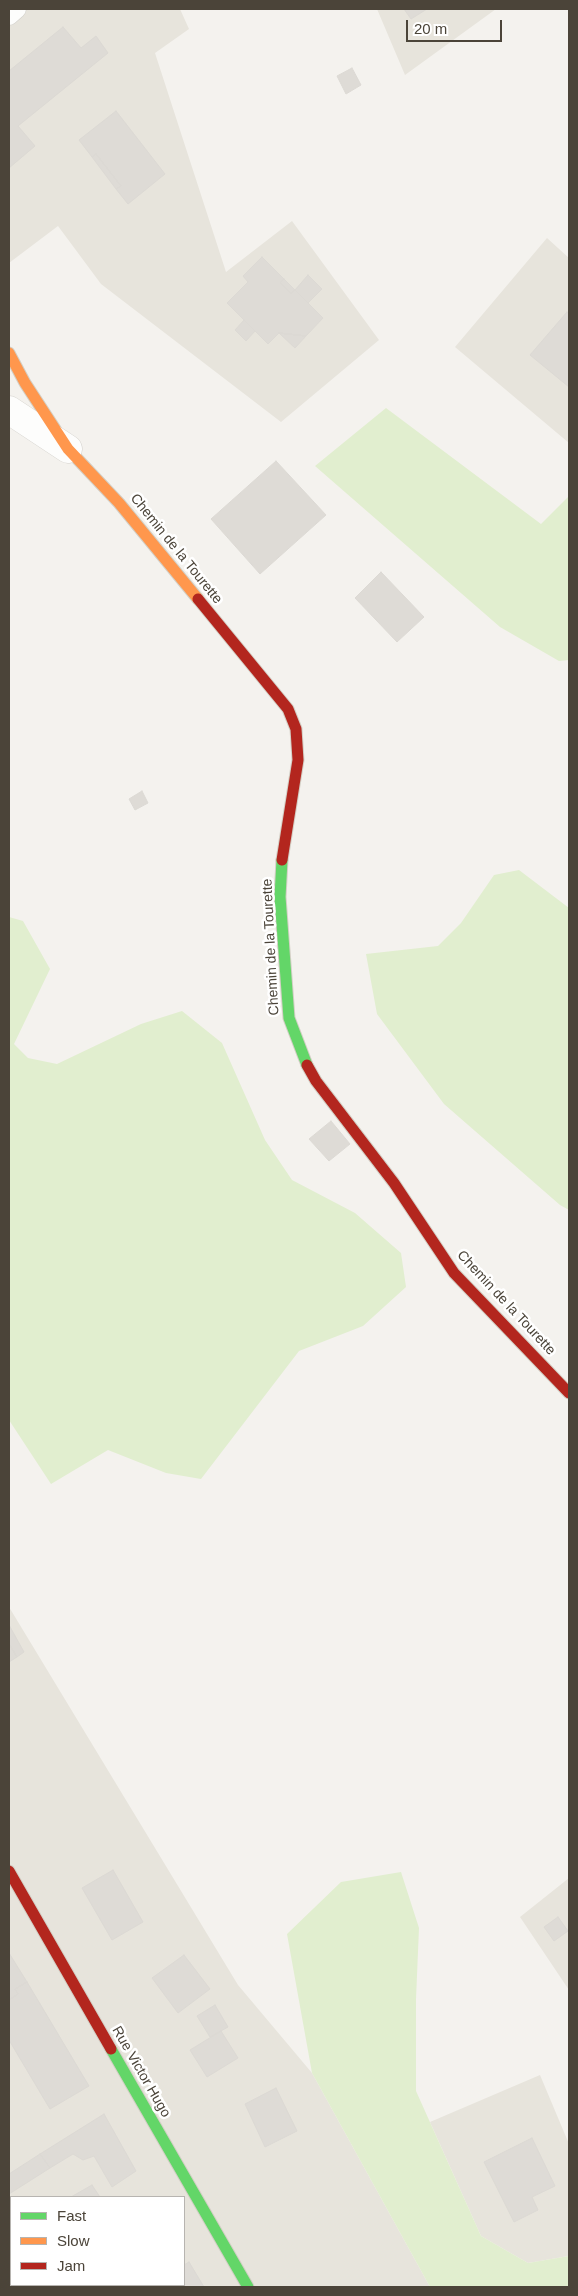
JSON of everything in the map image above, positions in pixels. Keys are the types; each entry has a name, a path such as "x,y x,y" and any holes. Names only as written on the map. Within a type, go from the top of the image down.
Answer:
{"street":[{"name":"Chemin de la Tourette","path":"9,353 25,383 68,449 120,504 288,709 296,729 298,760 282,857 280,897 289,1018 301,1053 312,1074 394,1183 454,1273 569,1393"},
{"path":"9,410 68,449"},
{"name":"Rue Victor Hugo","path":"9,1871 15,1897 248,2287"}],"lane":[{"path":"9,16 18,9"}],"shaded area":[{"path":"9,9 180,9 189,29 155,53 226,272 292,221 379,340 281,422 101,284 58,226 9,263"},
{"path":"377,9 496,9 405,75"},
{"path":"547,238 569,258 569,443 455,347"},
{"path":"9,1607 238,1985 312,2073 430,2287 9,2287"},
{"path":"569,1878 569,1990 520,1917"},
{"path":"540,2075 569,2144 569,2256 528,2263 481,2236 430,2122"}],"green space":[{"path":"386,408 541,524 569,496 569,660 559,661 500,627 315,466"},
{"path":"519,870 569,908 569,1210 560,1205 444,1104 377,1014 366,954 438,946 461,923 494,875"},
{"path":"9,917 23,921 50,969 14,1044 28,1058 57,1064 141,1024 182,1011 222,1043 265,1140 292,1180 355,1213 401,1253 406,1287 363,1326 299,1351 201,1479 166,1473 108,1450 51,1484 9,1420"},
{"path":"401,1872 419,1928 416,1999 416,2091 481,2236 528,2263 569,2256 569,2287 430,2287 312,2073 287,1934 341,1882"}],"building":[{"path":"404,9 427,9 411,19"},
{"path":"63,27 81,48 96,36 108,53 18,126 35,146 9,168 9,71"},
{"path":"352,68 361,85 346,94 337,76"},
{"path":"116,111 165,174 128,204 116,189 121,186 96,154 92,157 79,140"},
{"path":"96,154 121,186 116,189 92,157"},
{"path":"262,257 284,279 280,283 291,293 295,290 323,318 306,336 279,333 268,344 227,303 248,282 243,276"},
{"path":"308,275 322,289 308,303 295,290"},
{"path":"284,279 295,290 291,293 280,283"},
{"path":"567,312 569,314 569,387 530,355"},
{"path":"244,320 255,331 246,341 235,330"},
{"path":"279,333 306,336 295,348"},
{"path":"276,461 326,515 260,574 211,519"},
{"path":"381,572 424,617 397,642 355,598"},
{"path":"142,791 148,803 135,810 129,799"},
{"path":"331,1121 350,1144 329,1161 309,1139"},
{"path":"9,1625 24,1652 17,1657 9,1644"},
{"path":"9,1644 17,1657 9,1662"},
{"path":"113,1870 143,1922 112,1940 82,1888"},
{"path":"558,1917 568,1931 554,1941 544,1927"},
{"path":"9,1953 27,1982 15,1989 18,1994 9,2000"},
{"path":"184,1955 210,1989 178,2013 152,1978"},
{"path":"27,1982 89,2086 50,2109 9,2040 9,2000 18,1994 15,1989"},
{"path":"215,2005 228,2027 210,2037 197,2016"},
{"path":"221,2031 238,2058 207,2077 190,2050"},
{"path":"276,2088 297,2131 265,2147 245,2104"},
{"path":"104,2114 136,2171 112,2187 94,2156 83,2160 73,2154 50,2168 40,2154"},
{"path":"532,2138 555,2186 532,2197 538,2210 514,2222 484,2162"},
{"path":"40,2154 50,2168 9,2194 9,2174"},
{"path":"92,2185 99,2196 73,2196"},
{"path":"189,2262 204,2287 172,2286 185,2286 185,2264"}],"traffic: fast":[{"path":"282,860 280,897 289,1018 307,1065"},
{"path":"111,2049 248,2287"}],"traffic: slow":[{"path":"9,353 25,383 68,449 119,503 198,599"}],"traffic: jam":[{"path":"198,599 288,709 296,729 298,760 282,860"},
{"path":"307,1065 316,1081 394,1183 454,1273 569,1393"},
{"path":"9,1871 111,2049"}]}
